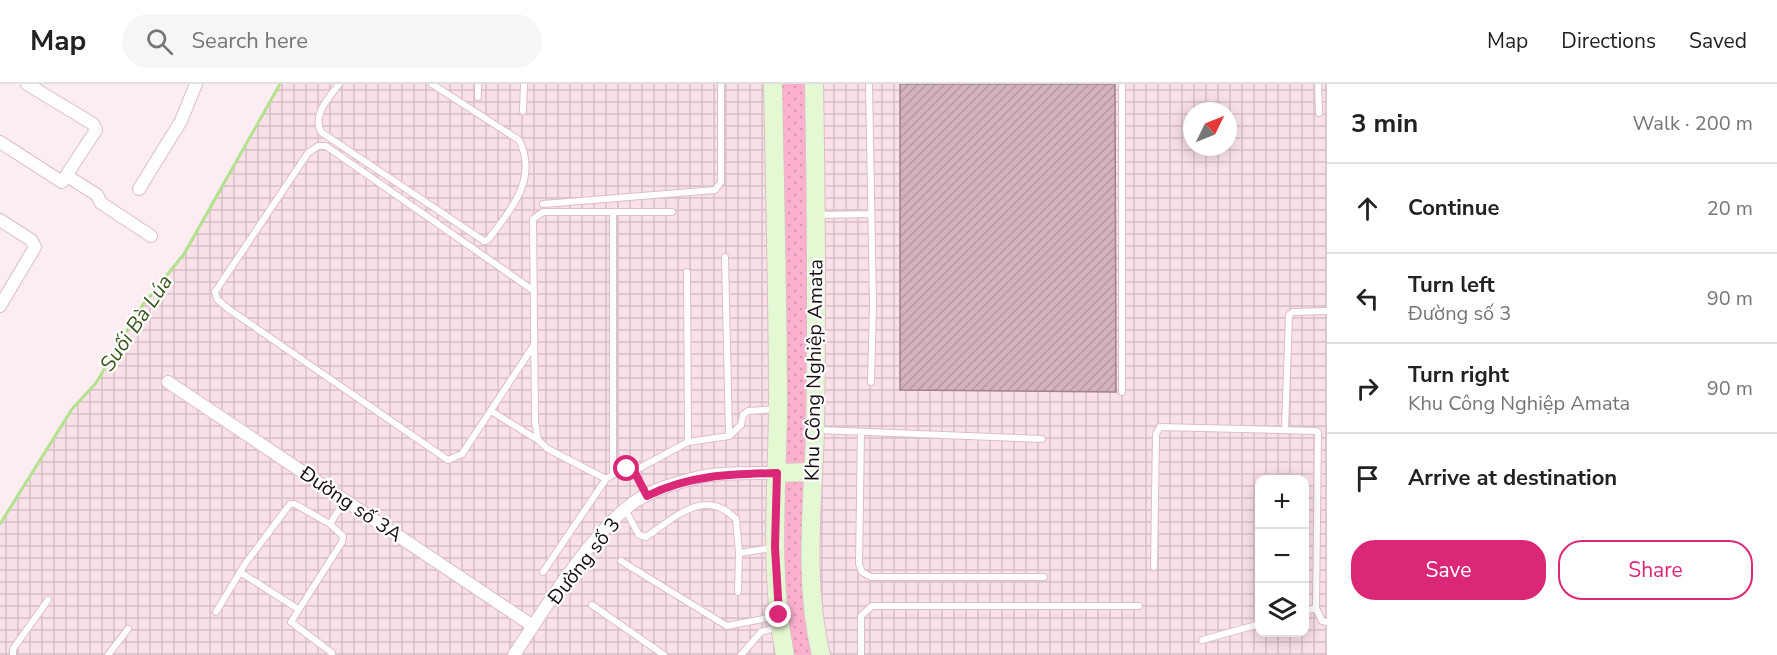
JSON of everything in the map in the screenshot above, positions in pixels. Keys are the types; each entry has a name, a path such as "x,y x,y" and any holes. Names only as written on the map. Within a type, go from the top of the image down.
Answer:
{"street":[{"path":"0,142 60,181 67,176 96,129 27,84"},
{"path":"139,189 181,121 196,84"},
{"name":"Khu Công Nghiệp Amata","path":"773,84 778,409 775,547 779,621 784,655"},
{"name":"Khu Công Nghiệp Amata","path":"814,84 816,215 813,582 821,655"},
{"path":"67,176 97,195 101,203 151,236"},
{"path":"0,220 31,240 35,247 0,306"},
{"name":"Đường số 3A","path":"168,382 533,626"},
{"path":"777,473 813,472"},
{"name":"Đường số 3","path":"514,655 598,536 625,509 672,485 706,476 777,473"}],"lane":[{"path":"339,84 319,114 317,124 321,132 438,212 486,241 522,193 524,150 519,140 432,84"},
{"path":"478,84 478,97"},
{"path":"524,84 524,111"},
{"path":"543,204 715,190 721,182 721,84"},
{"path":"869,84 872,382"},
{"path":"1122,84 1122,392"},
{"path":"1318,84 1319,113"},
{"path":"534,291 326,146 318,146 308,153 215,292 217,299 227,308 448,460 462,454 534,345"},
{"path":"538,440 535,422 533,219 543,212 672,212"},
{"path":"610,477 613,212"},
{"path":"816,215 871,214"},
{"path":"725,257 729,436"},
{"path":"687,272 688,442"},
{"path":"1285,429 1289,315 1293,312 1327,311"},
{"path":"543,572 610,477 627,469 634,471 688,442 729,436 741,425 743,415 748,411 778,409"},
{"path":"491,411 548,448 610,477"},
{"path":"1154,567 1156,434 1158,429 1170,426 1318,432 1316,608 1322,621 1327,622"},
{"path":"814,430 1042,439"},
{"path":"861,432 858,564 862,572 871,577 1044,577"},
{"path":"634,471 647,496"},
{"path":"330,524 345,501"},
{"path":"216,612 240,572 290,504 295,504 330,524 343,536 342,542 291,619 293,625 332,653"},
{"path":"625,509 639,535 646,537 665,521 687,509 709,505 723,508 736,519 739,552 738,592"},
{"path":"739,552 775,547"},
{"path":"621,561 727,626 779,621"},
{"path":"240,572 298,609"},
{"path":"12,655 13,649 48,600"},
{"path":"592,605 664,655"},
{"path":"861,655 861,616 872,606 1139,606"},
{"path":"1309,610 1316,608"},
{"path":"741,655 761,633 779,621"},
{"path":"1202,640 1255,625"},
{"path":"108,655 128,629"}],"shaded area":[{"path":"280,84 1327,84 1327,655 0,655 0,524 72,409 96,383 142,306 184,254"},
{"path":"779,84 808,84 807,469 782,469"},
{"path":"807,475 815,655 791,655 786,626 782,476"}],"building":[{"path":"900,84 1115,84 1116,392 900,390"}],"waterway":[{"name":"Suối Bà Lúa","path":"0,524 72,409 96,383 142,306 184,254 280,84"}],"route":[{"path":"627,469 634,471 647,496 683,481 706,476 777,473 775,547 779,615"}]}
